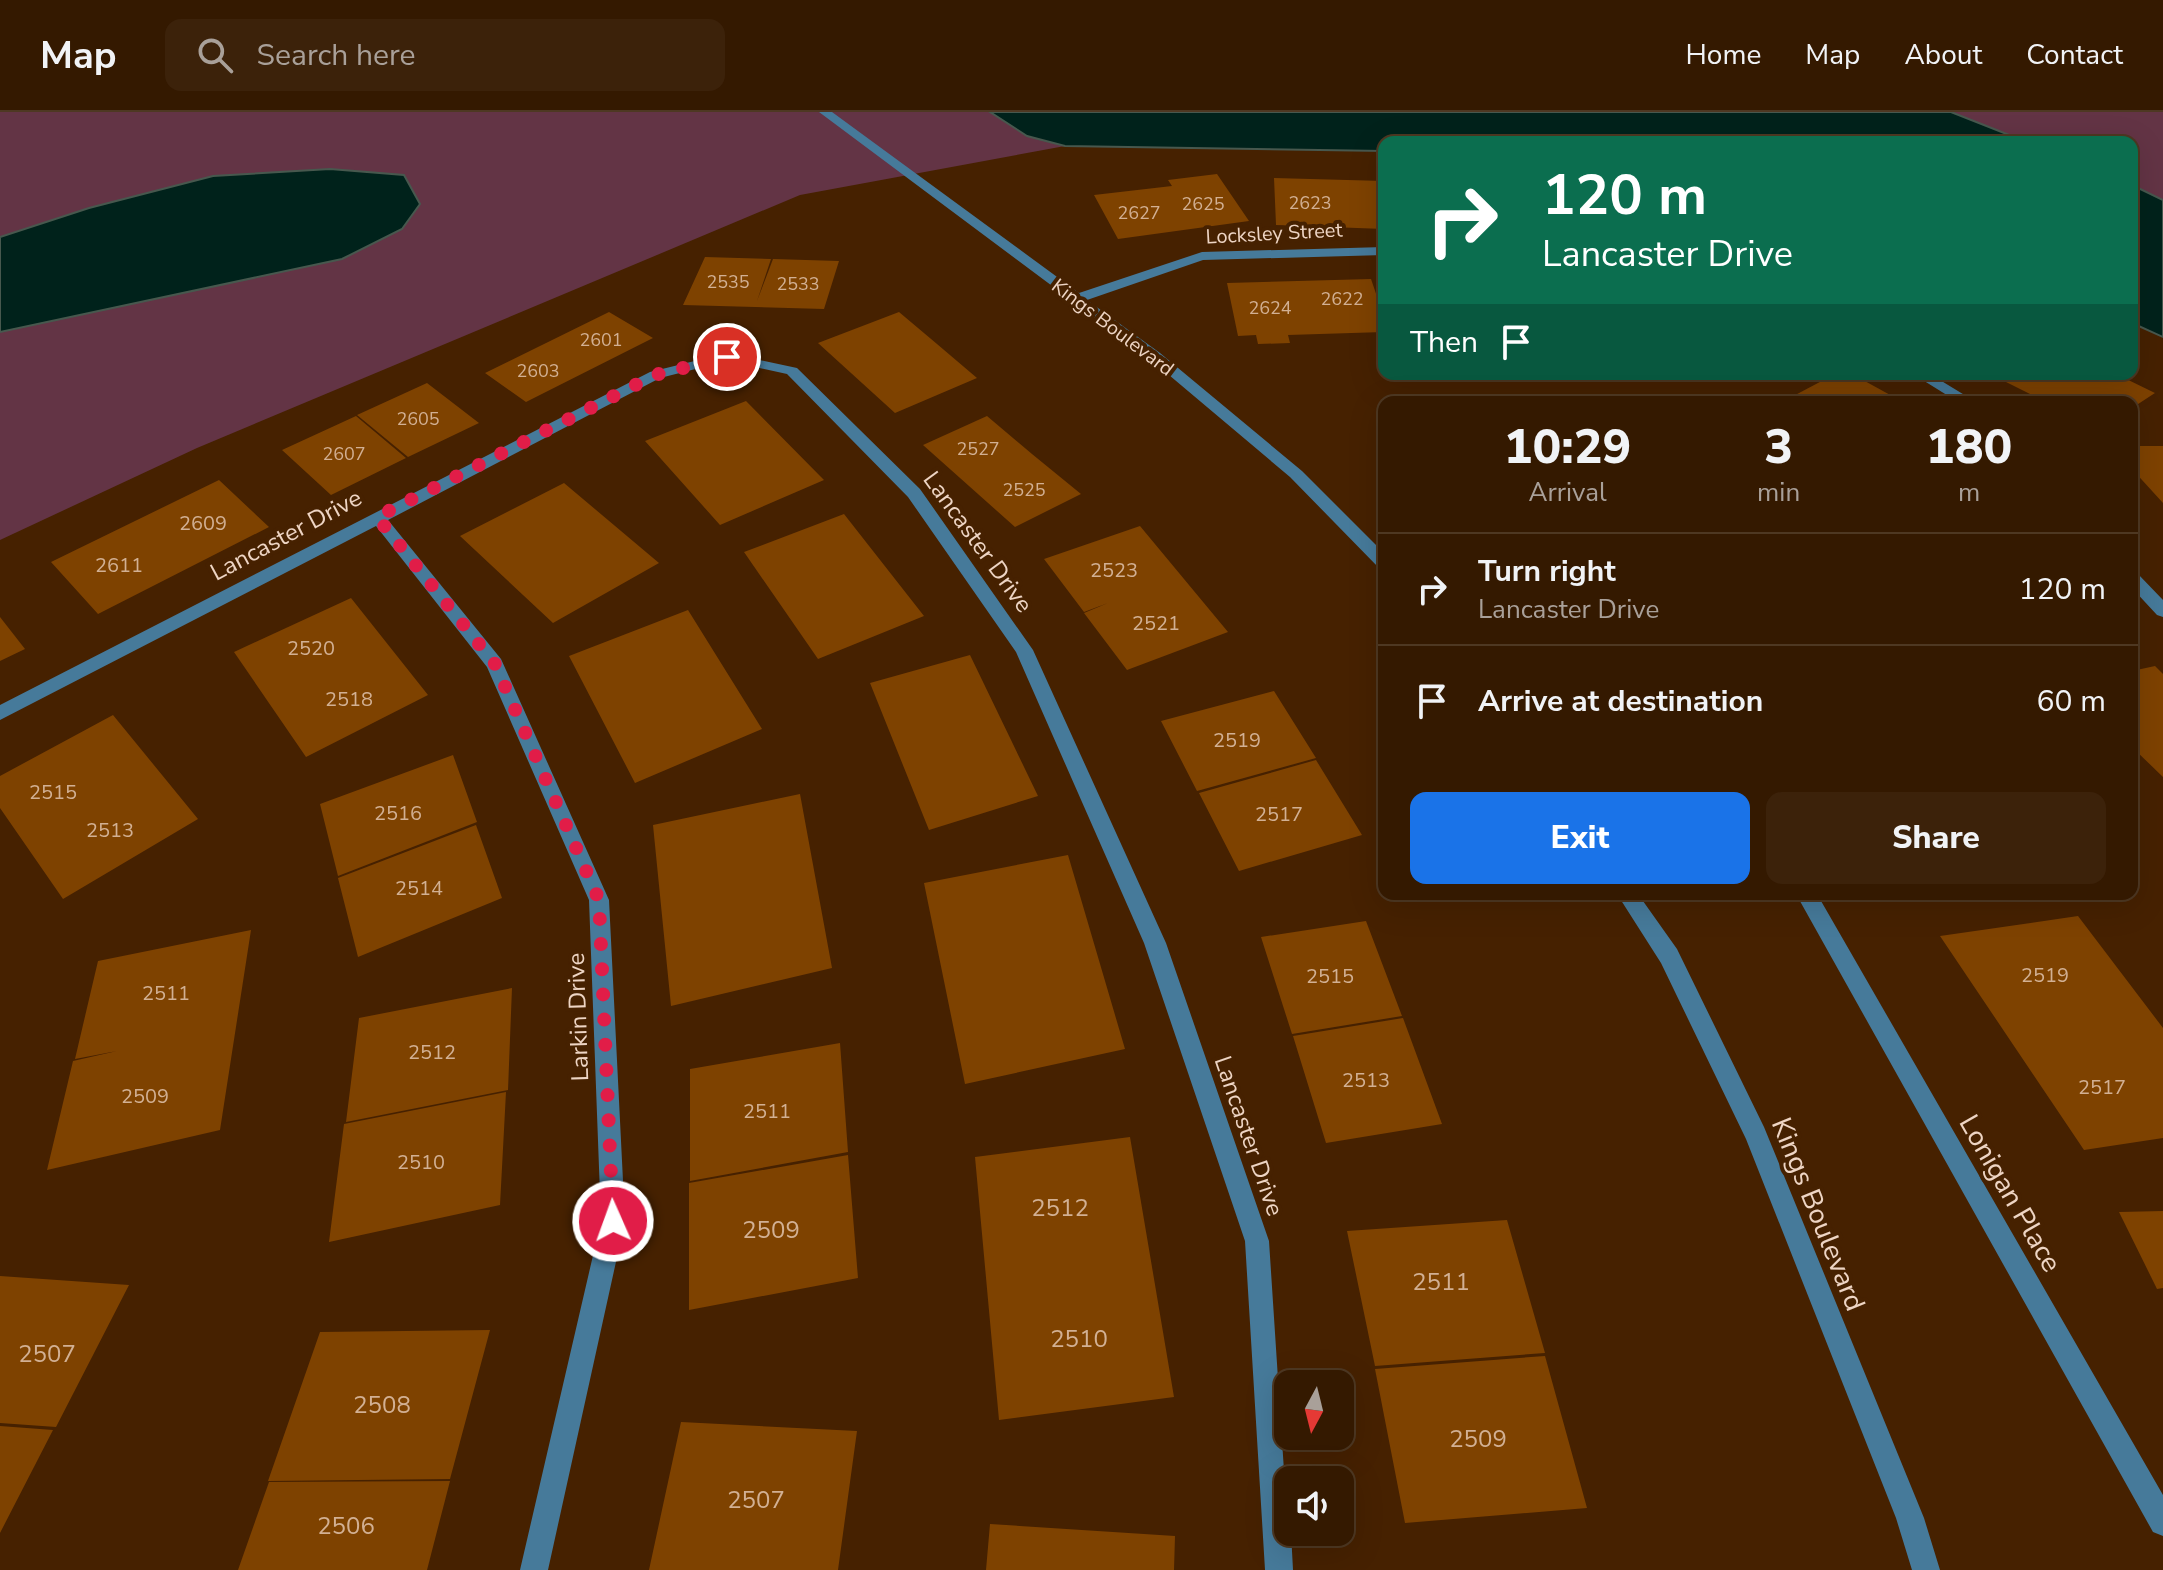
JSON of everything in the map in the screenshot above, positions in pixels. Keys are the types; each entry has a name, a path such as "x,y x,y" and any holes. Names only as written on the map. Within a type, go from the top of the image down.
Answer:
{"street":[{"name":"Kings Boulevard","path":"825,112 893,159 1155,356 1296,474 1378,557"},
{"name":"Locksley Street","path":"1076,299 1202,256 1378,251"},
{"name":"Lancaster Drive","path":"0,713 655,375 727,357 792,371 914,493 1024,650 1155,943 1257,1241 1279,1570"},
{"path":"1930,380 1958,396"},
{"name":"Larkin Drive","path":"377,517 495,664 599,900 613,1221 534,1570"},
{"path":"2138,584 2163,611"},
{"name":"Kings Boulevard","path":"1631,900 1669,956 1756,1135 1910,1518 1926,1570"},
{"name":"Lonigan Place","path":"1809,900 2163,1522"}],"shaded area":[{"path":"0,112 2163,112 2163,337 2138,326 2138,136 1378,136 1378,151 1065,146 800,195 197,448 0,540"}],"water":[{"path":"990,112 1951,112 2012,136 1378,136 1378,151 1065,146 1027,136"},
{"path":"330,169 404,175 420,204 402,229 342,259 0,332 0,237 89,208 213,176"},
{"path":"2138,188 2163,200 2163,337 2138,326"}],"building":[{"path":"1217,174 1249,221 1118,239 1094,195 1172,186 1168,180"},
{"path":"1274,178 1378,181 1378,229 1276,225"},
{"path":"705,257 771,259 757,301 773,259 839,261 824,309 683,305"},
{"path":"1371,279 1378,299 1378,332 1288,335 1290,343 1258,344 1256,335 1238,336 1227,283"},
{"path":"609,312 653,338 526,402 485,373"},
{"path":"899,312 977,378 895,413 818,343"},
{"path":"1824,380 1863,380 1892,396 1793,396"},
{"path":"2002,380 2128,380 2155,393 2138,404 2138,396 2034,396"},
{"path":"427,383 479,423 408,457 357,415"},
{"path":"746,401 824,480 720,525 645,441"},
{"path":"356,416 406,458 331,495 282,450"},
{"path":"987,416 1081,494 1015,527 923,445"},
{"path":"2138,446 2163,446 2163,503 2138,476"},
{"path":"219,480 269,527 98,614 51,562"},
{"path":"564,483 659,563 553,623 460,536"},
{"path":"844,514 924,616 818,659 744,552"},
{"path":"1140,526 1228,632 1127,670 1084,613 1108,603 1084,612 1044,559"},
{"path":"351,598 428,695 306,757 234,652"},
{"path":"688,610 762,729 635,783 569,656"},
{"path":"0,617 25,649 0,661"},
{"path":"970,655 1038,796 929,830 870,683"},
{"path":"2155,666 2163,674 2163,777 2138,753 2138,670"},
{"path":"1274,691 1316,758 1197,791 1161,721"},
{"path":"113,715 198,819 63,899 0,808 0,776"},
{"path":"453,755 477,822 338,876 320,804"},
{"path":"1316,760 1362,835 1239,871 1199,793"},
{"path":"800,794 832,968 671,1006 653,825"},
{"path":"476,825 502,898 358,957 338,878"},
{"path":"1068,855 1125,1049 965,1084 924,883"},
{"path":"2078,916 2163,1028 2163,1138 2084,1150 1940,936"},
{"path":"1366,921 1402,1016 1292,1034 1261,937"},
{"path":"251,930 220,1130 47,1170 73,1061 117,1051 75,1059 98,961"},
{"path":"512,988 508,1090 346,1122 359,1018"},
{"path":"1403,1018 1442,1124 1326,1143 1293,1036"},
{"path":"840,1043 848,1152 690,1181 690,1069"},
{"path":"506,1092 500,1205 329,1242 344,1124"},
{"path":"1130,1137 1174,1397 999,1420 975,1157"},
{"path":"848,1155 858,1278 689,1310 689,1183"},
{"path":"2163,1211 2163,1288 2157,1289 2119,1212"},
{"path":"1507,1220 1545,1353 1375,1366 1347,1231"},
{"path":"0,1276 129,1285 56,1427 0,1423"},
{"path":"490,1330 450,1479 268,1481 320,1332"},
{"path":"1545,1356 1587,1508 1405,1523 1375,1369"},
{"path":"681,1422 857,1431 838,1570 649,1570"},
{"path":"0,1426 53,1430 0,1533"},
{"path":"450,1481 427,1570 238,1570 269,1482"},
{"path":"990,1524 1175,1536 1174,1570 986,1570"}],"route":[{"path":"613,1221 599,900 495,664 377,517 655,375 727,357"}]}
